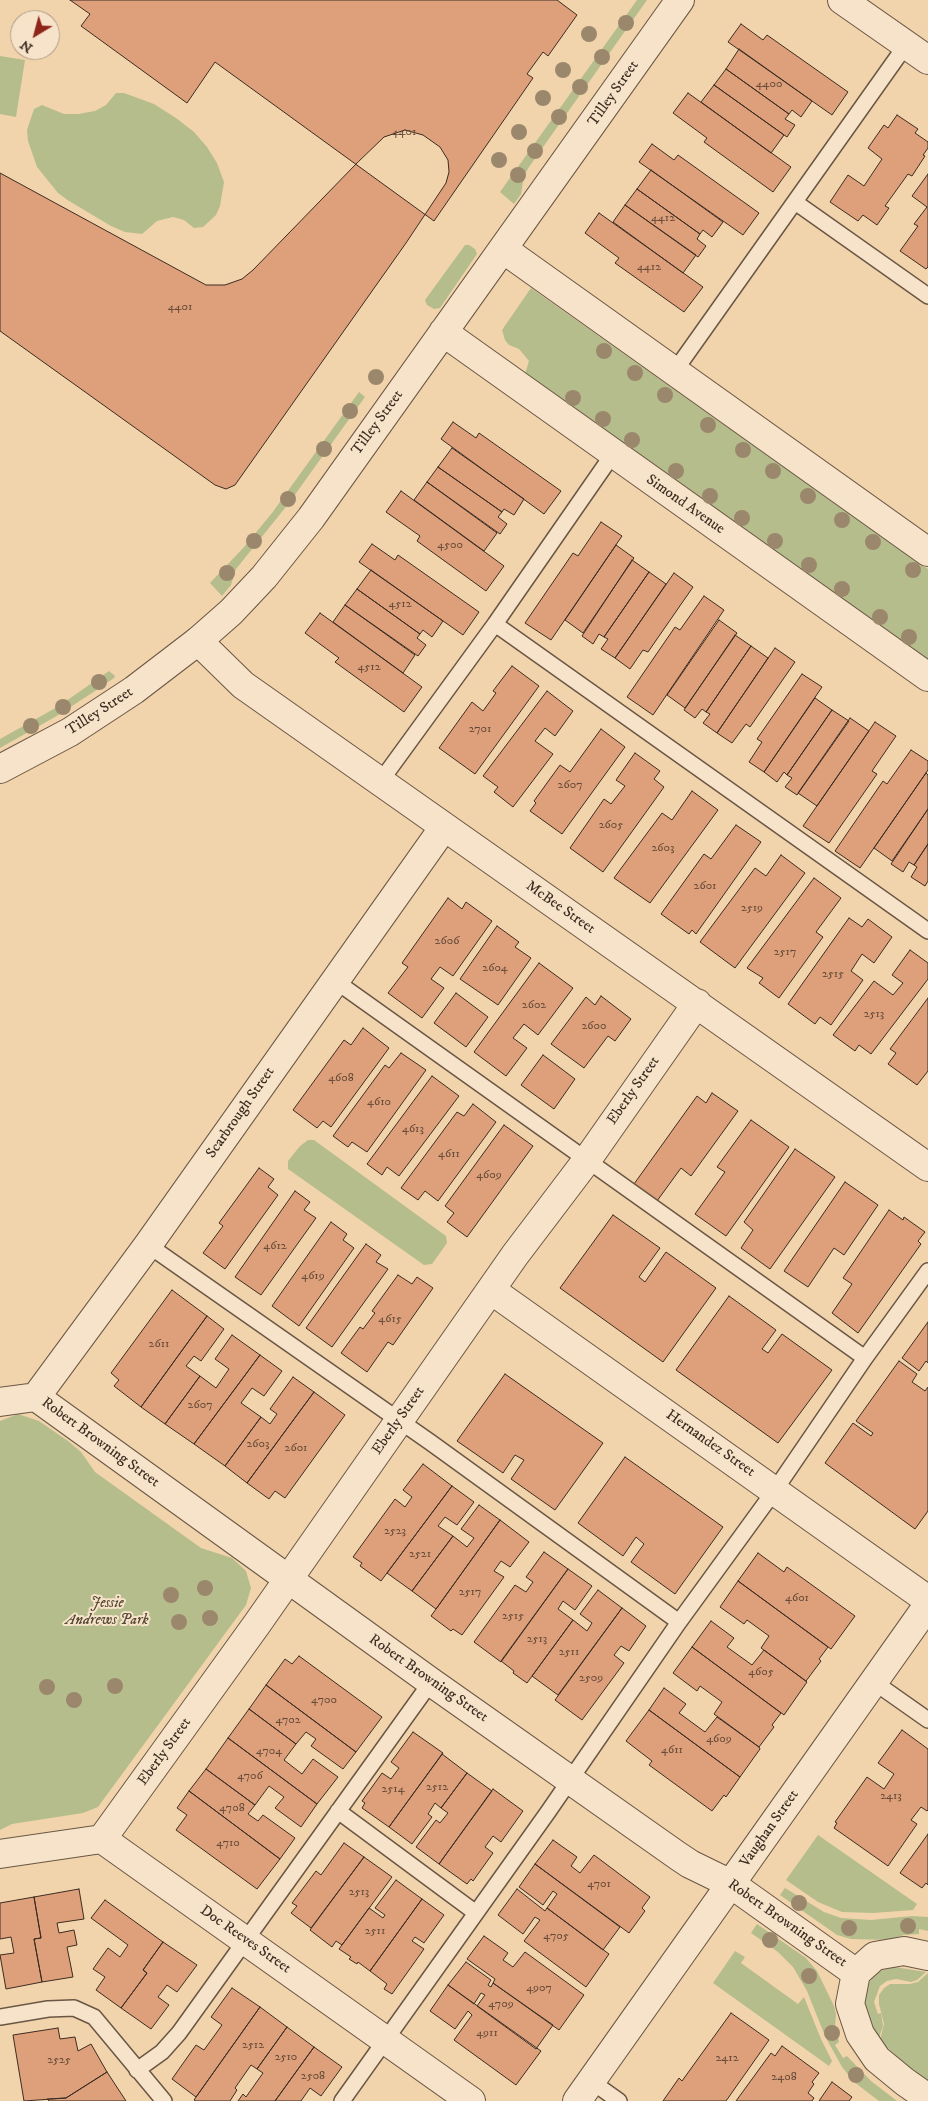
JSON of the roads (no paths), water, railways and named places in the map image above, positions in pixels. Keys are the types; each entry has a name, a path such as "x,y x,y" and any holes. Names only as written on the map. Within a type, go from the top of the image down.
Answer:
{"street":[{"name":"Tilley Street","path":"0,770 70,732 134,690 198,641 231,612 276,562 311,518 680,0"},
{"path":"842,0 928,60"},
{"path":"503,249 928,552"},
{"name":"Simond Avenue","path":"443,332 928,677"},
{"name":"McBee Street","path":"198,641 243,685 928,1167"},
{"name":"Scarbrough Street","path":"36,1397 148,1245 444,827"},
{"name":"Eberly Street","path":"102,1839 289,1579 399,1421 697,1003"},
{"name":"Hernandez Street","path":"492,1290 928,1600"},
{"name":"Robert Browning Street","path":"0,1402 36,1397 570,1780 690,1864 732,1884 856,1973"},
{"name":"Vaughan Street","path":"584,2091 928,1605"},
{"path":"0,1854 102,1839"},
{"name":"Doc Reeves Street","path":"102,1839 471,2101"},
{"name":"Robert Browning Street","path":"928,1956 904,1951 874,1956 856,1973 850,2004 860,2034 877,2059 928,2098"}],"lane":[{"path":"674,372 906,44"},
{"path":"795,202 928,296"},
{"path":"380,782 495,624 613,454"},
{"path":"495,624 928,931"},
{"path":"334,980 865,1358"},
{"path":"148,1245 399,1421 679,1622"},
{"path":"342,2101 928,1271"},
{"path":"136,2070 162,2052 179,2034 431,1682"},
{"path":"874,1682 928,1720"},
{"path":"338,1811 476,1913"},
{"path":"0,2017 48,2009 74,2008 94,2017 113,2038 136,2070 164,2101"},
{"path":"584,2091 619,2101"}],"park label":[{"name":"Jessie Andrews Park","path":"107,1612"}]}
